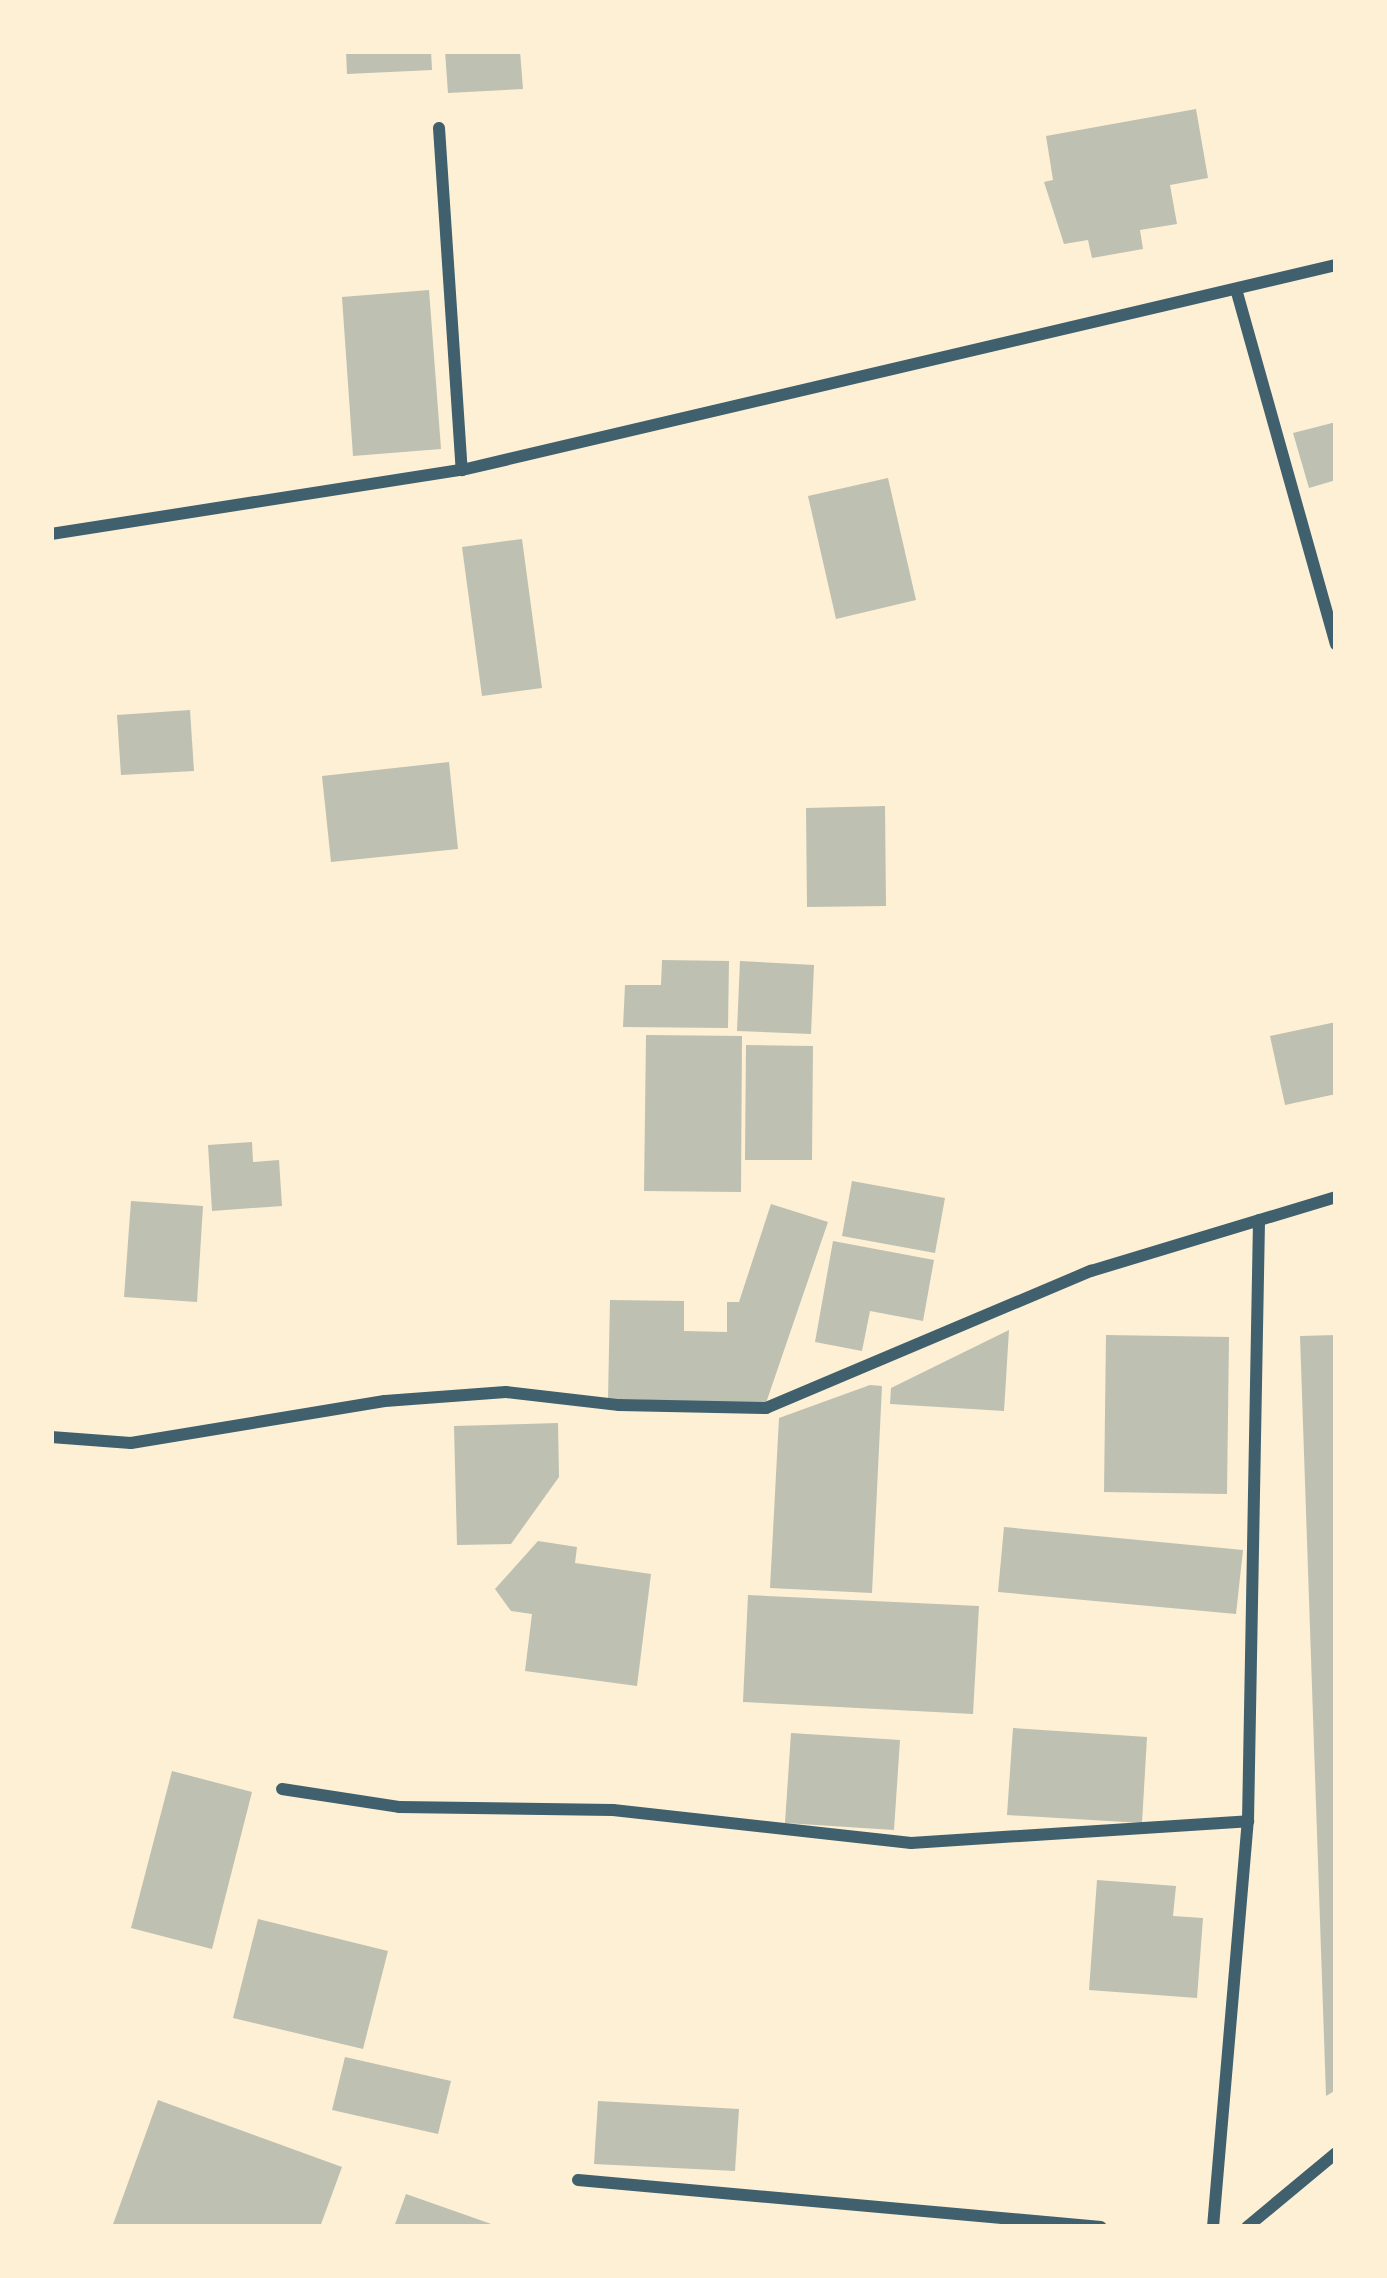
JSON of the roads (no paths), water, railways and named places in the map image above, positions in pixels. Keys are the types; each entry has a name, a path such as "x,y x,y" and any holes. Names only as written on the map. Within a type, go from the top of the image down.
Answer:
{"street":[{"path":"439,128 462,470"},
{"path":"51,534 462,470 1336,265"},
{"path":"1236,289 1336,644"},
{"path":"51,1437 152,1441 471,1394 766,1408 1055,1285 1336,1197"},
{"path":"1213,2227 1248,1821 1259,1220"},
{"path":"282,1789 399,1807 613,1810 911,1843 1248,1821"},
{"path":"1247,2227 1336,2153"},
{"path":"578,2180 1101,2227"}]}
